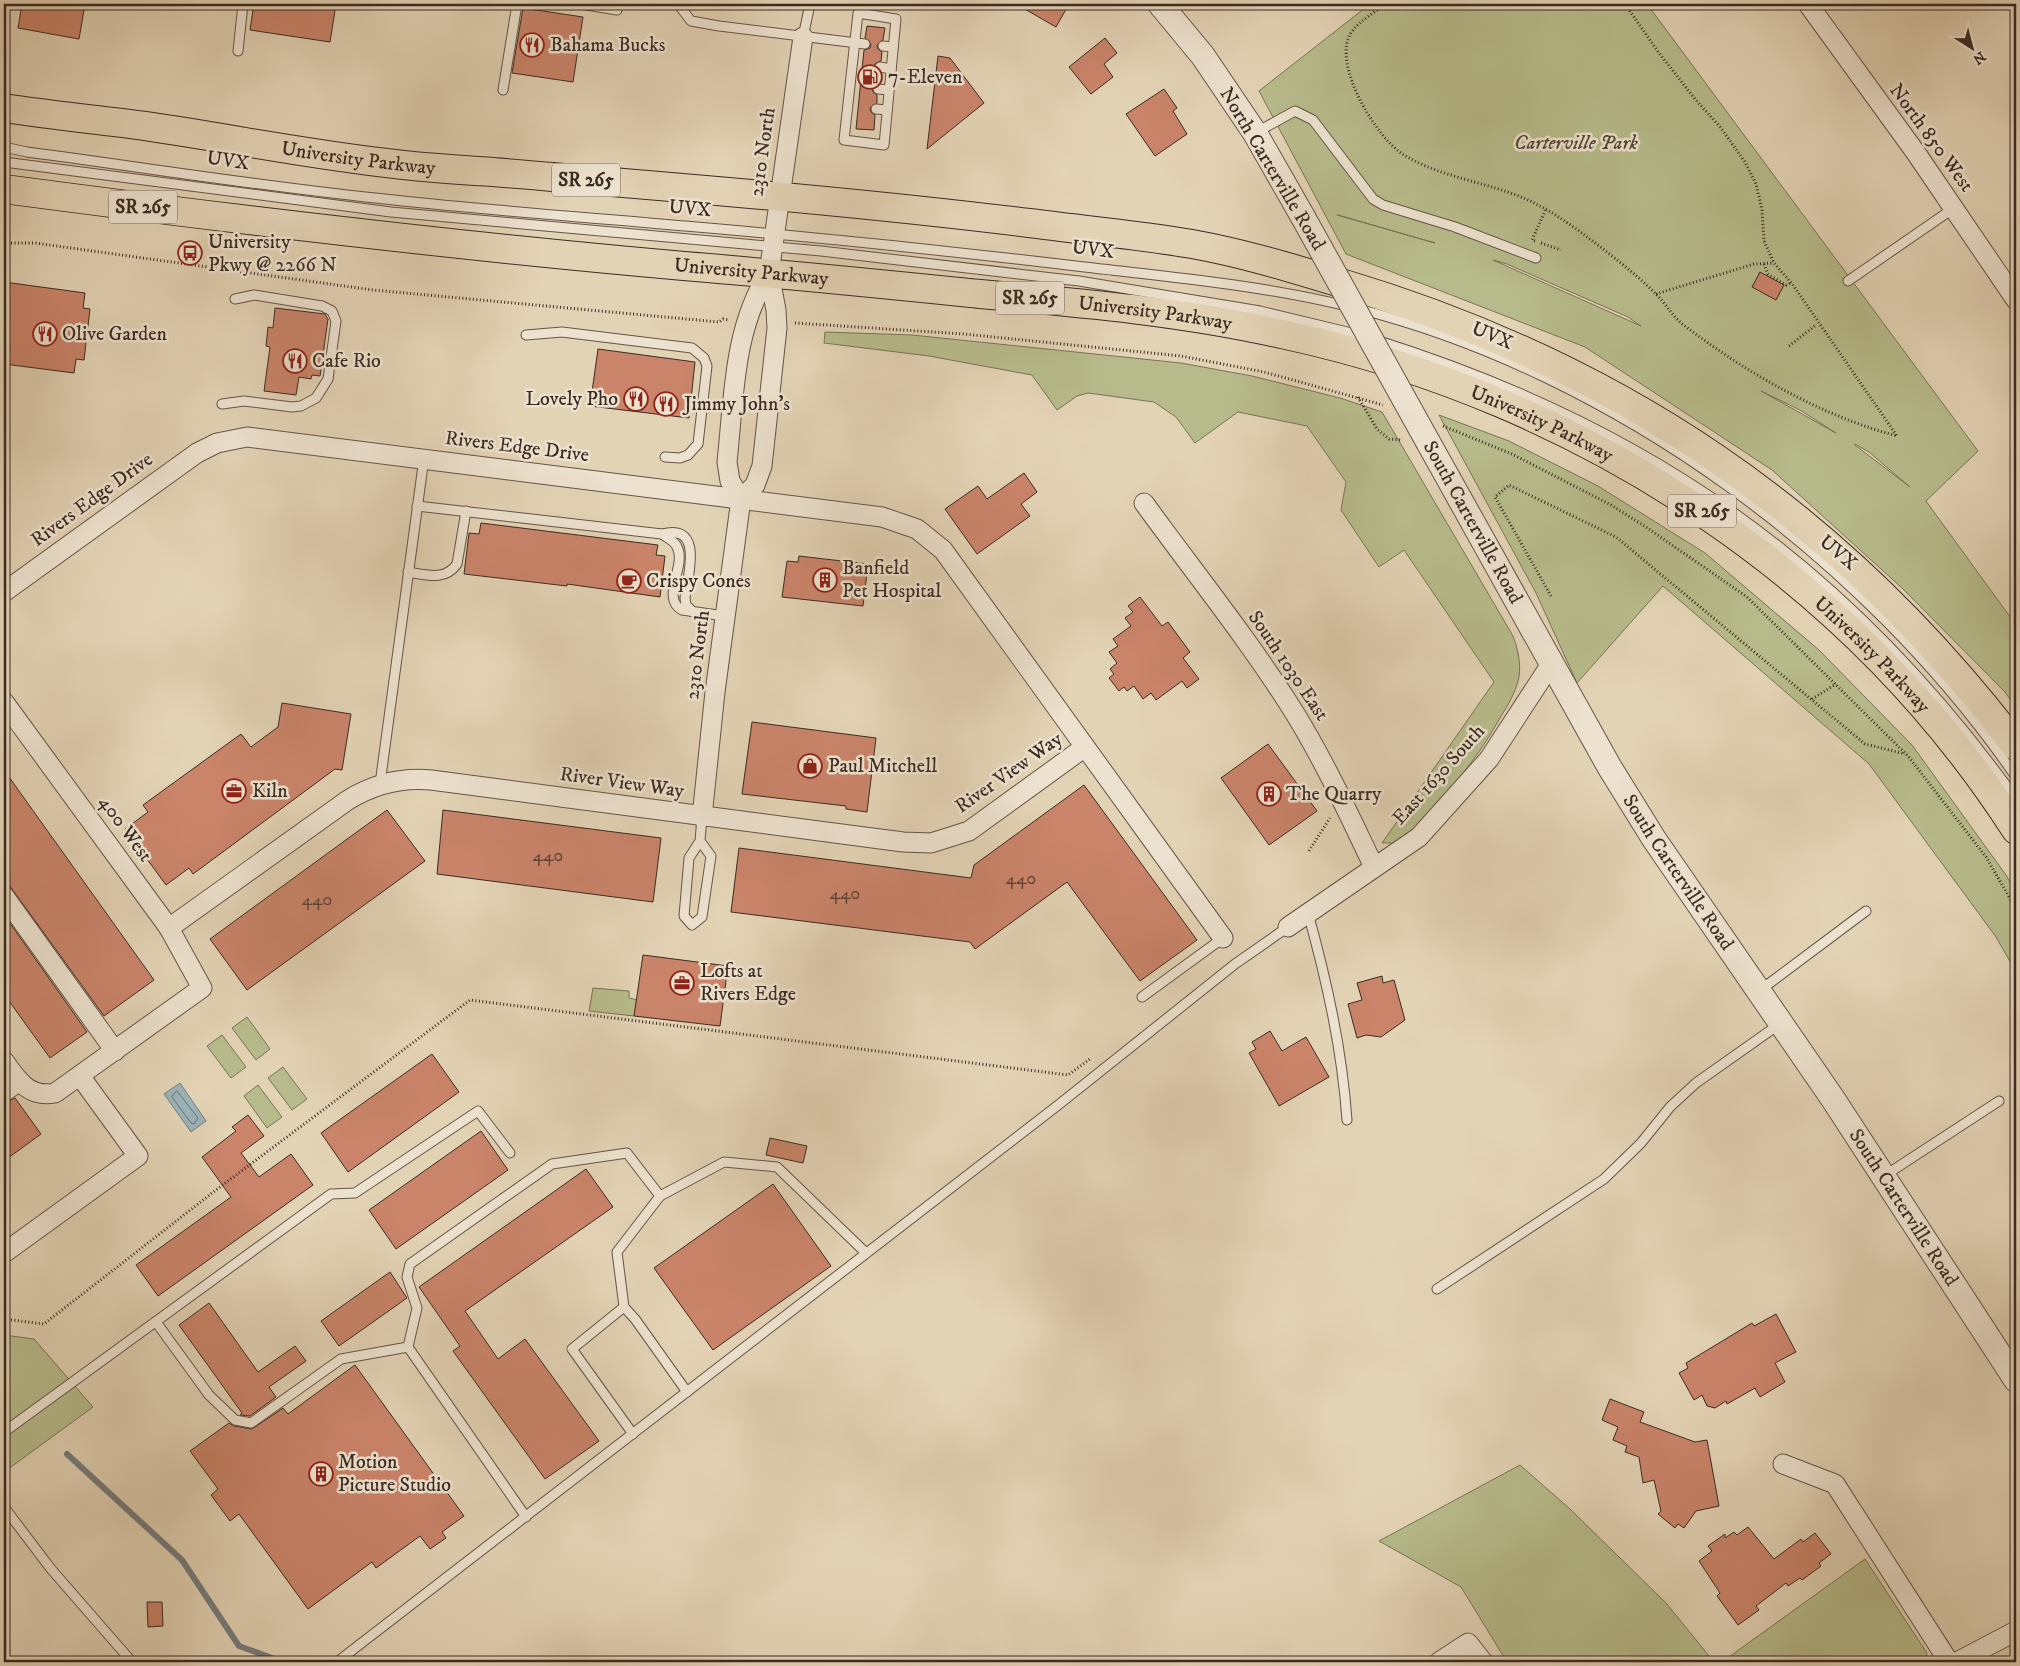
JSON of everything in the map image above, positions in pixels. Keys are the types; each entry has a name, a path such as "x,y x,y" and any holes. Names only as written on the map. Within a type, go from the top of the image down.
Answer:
{"main road":[{"name":"University Parkway","path":"4,108 145,126 393,164 780,195 936,211 1194,244 1309,273 1395,300 1440,315 1535,354 1608,391 1678,432 1729,467 1808,527 1884,595 1918,629 1986,705 2016,746"},
{"name":"University Parkway","path":"4,189 420,241 772,251 1081,303 1254,328 1358,353 1462,387 1511,407 1592,445 1670,490 1714,519 1798,584 1876,657 1918,701 1964,757 2016,830"}],"street":[{"name":"North Carterville Road","path":"1160,4 1203,56 1255,133 1372,343"},
{"name":"North 850 West","path":"1808,4 1954,208 2016,300"},
{"name":"2310 North","path":"702,817 725,616 741,499 755,485 762,466 777,328 772,251 804,37"},
{"name":"2310 North","path":"741,499 730,481 727,462 741,342 750,306 772,251"},
{"name":"South Carterville Road","path":"1372,343 1418,441 1610,768 1654,839 1781,1023 2016,1380"},
{"name":"Rivers Edge Drive","path":"4,592 192,456 217,443 247,437 882,517 917,529 943,550 1223,938"},
{"name":"South 1030 East","path":"1144,503 1278,687 1311,741 1374,867"},
{"name":"East 1630 South","path":"1288,927 1418,837 1489,759 1550,664"},
{"name":"400 West","path":"4,702 169,928 202,988 115,1051"},
{"name":"River View Way","path":"169,928 348,800 380,784 403,779 430,780 903,842 931,843 969,831 1085,747"},
{"path":"4,896 115,1051 63,1089 46,1094 29,1090 19,1081 4,1061"},
{"path":"4,1253 138,1156 80,1076"},
{"path":"4,1092 19,1081"},
{"path":"1783,1464 1835,1484 1949,1662"},
{"path":"1957,1662 2016,1631"},
{"path":"1439,1662 1468,1643 1483,1662"}],"lane":[{"path":"238,51 243,4"},
{"path":"503,90 517,4"},
{"path":"580,4 617,10"},
{"path":"678,4 691,21 865,44"},
{"path":"804,37 810,4"},
{"path":"859,9 896,19 884,145 844,140 855,43 859,9"},
{"path":"883,46 893,47"},
{"path":"852,65 862,66"},
{"path":"880,67 891,69"},
{"path":"850,86 860,87"},
{"path":"878,89 889,90"},
{"path":"848,106 858,108"},
{"path":"876,109 887,110"},
{"path":"1255,133 1295,111 1313,120 1373,199 1383,205 1455,227 1536,258"},
{"name":"UVX","path":"4,147 27,152 772,251 1257,288 1392,318 1483,350 1587,399 1636,426 1740,497 1846,582 1918,653 1977,723 2016,777"},
{"path":"4,162 391,212 1079,281 1260,311 1383,342 1469,371 1569,414 1656,461 1732,510 1779,545 1824,583 1900,656 1963,728 2016,799"},
{"path":"1848,281 1954,208"},
{"path":"222,404 244,401 292,407 301,406 316,398 328,379 336,321 332,311 322,306 254,295 235,299"},
{"path":"526,335 562,332 692,348 704,358 707,366 698,444 688,456 680,458 665,457"},
{"path":"380,784 424,458"},
{"path":"417,506 662,534 675,543 679,553 674,602 680,609 725,616"},
{"path":"408,572 437,576 449,573 454,568 457,564 466,511"},
{"path":"700,841 711,856 702,918 692,925 684,916 689,858 700,841 702,817"},
{"path":"1759,991 1866,912"},
{"path":"1308,913 1332,1010 1343,1068 1347,1120"},
{"path":"337,1662 1057,1106 1235,964 1288,927"},
{"path":"1142,997 1223,938"},
{"path":"1438,1289 1604,1179 1641,1143 1670,1107 1696,1083 1781,1023"},
{"path":"1883,1176 1999,1101"},
{"path":"4,1432 331,1194 355,1192 478,1111 510,1153"},
{"path":"526,1517 408,1347 417,1308 407,1277 410,1264 552,1164 627,1153 660,1196"},
{"path":"686,1392 635,1319 624,1307 617,1252 660,1196 724,1162 777,1167 866,1253"},
{"path":"624,1307 572,1349 633,1434"},
{"path":"156,1322 209,1395 235,1420 251,1423 341,1359 408,1347"},
{"path":"4,1506 51,1569 132,1662"}],"path":[{"path":"1386,4 1351,34 1346,58 1353,87 1376,127 1402,155 1457,178 1514,195 1546,209 1582,233 1656,294 1680,322 1732,357 1810,405 1860,426 1897,436 1791,283 1774,263 1764,241 1762,210 1756,184 1745,162 1721,128 1695,99 1659,53 1624,4"},
{"path":"1546,209 1532,240 1561,250"},
{"path":"4,243 35,244 373,290 719,322 723,319"},
{"path":"1656,294 1754,264 1774,263"},
{"path":"1764,264 1768,274 1786,285 1791,283"},
{"path":"1789,346 1816,325"},
{"path":"1358,396 1377,429 1389,440 1418,441"},
{"path":"1551,596 1495,497 1509,485 1616,537 1865,744 1908,756"},
{"path":"1812,699 1836,684"},
{"path":"1309,851 1341,800"},
{"path":"4,1319 44,1324 216,1190 470,1000 1068,1075 1092,1058"}],"green space":[{"name":"Carterville Park","path":"1370,4 1647,4 1978,451 1926,501 2016,625 2016,707 2004,691 1903,589 1772,470 1585,347 1346,254 1259,91","holes":["1493,260 1507,264 1628,317 1641,326","1761,391 1800,410 1836,433","1855,445 1869,452 1910,487"]},
{"path":"825,332 912,335 1181,363 1252,376 1340,398 1382,412 1513,636 1519,656 1520,672 1516,688 1509,703 1479,751 1457,781 1432,809 1406,837 1396,843 1382,843 1494,682 1404,550 1379,567 1341,510 1346,482 1307,426 1238,412 1195,443 1176,417 1154,402 1088,393 1077,396 1057,410 1032,375 929,356 824,343"},
{"path":"1439,415 1509,441 1598,486 1705,553 1819,650 1912,745 2006,875 2016,893 2016,972 1996,937 1869,764 1663,586 1577,683 1536,593"},
{"path":"593,988 629,991 629,998 637,1000 634,1016 589,1011"},
{"path":"247,1017 270,1049 256,1060 232,1028"},
{"path":"222,1035 246,1067 231,1078 207,1046"},
{"path":"283,1067 307,1099 292,1110 268,1078"},
{"path":"258,1085 282,1117 267,1128 244,1096"},
{"path":"4,1335 34,1339 93,1407 4,1472"},
{"path":"1520,1465 1570,1509 1666,1603 1714,1662 1507,1662 1461,1587 1379,1541"},
{"path":"1865,1559 1927,1653 1925,1662 1722,1662"}],"water":[{"path":"180,1083 206,1121 191,1132 164,1094"}],"building":[{"path":"22,4 85,4 79,39 18,28"},
{"path":"254,4 336,4 330,42 250,30"},
{"path":"1016,4 1069,4 1056,27"},
{"path":"523,8 583,17 573,82 512,73"},
{"name":"7-Eleven","path":"867,26 885,28 883,40 877,45 878,49 882,52 881,61 874,66 876,71 880,73 879,83 872,88 873,92 877,95 877,103 870,108 871,112 875,115 874,130 856,129 864,50 870,48 871,44 865,38"},
{"path":"1105,38 1117,53 1104,64 1113,77 1091,94 1069,67"},
{"path":"938,56 950,58 984,103 927,149"},
{"path":"1164,89 1177,108 1173,111 1187,134 1155,156 1126,114"},
{"path":"1760,272 1784,285 1776,300 1752,287"},
{"name":"Olive Garden","path":"4,282 85,293 83,308 90,309 84,360 76,359 74,373 4,364"},
{"name":"Cafe Rio","path":"275,308 325,314 328,319 320,376 312,375 311,379 299,377 296,395 264,391 270,347 266,346 268,327 273,328"},
{"path":"598,349 695,362 689,418 590,406"},
{"path":"1024,473 1037,492 1021,504 1030,516 977,554 945,509 978,486 987,499"},
{"path":"481,523 658,545 656,555 665,556 660,597 567,584 567,586 464,574 469,533 479,534"},
{"name":"Banfield Pet Hospital","path":"799,556 868,564 863,606 782,597 787,561 798,562"},
{"path":"1140,597 1162,626 1168,622 1190,652 1183,658 1199,679 1187,688 1182,681 1156,700 1151,693 1143,699 1134,686 1127,691 1124,687 1119,691 1109,678 1114,674 1110,669 1117,663 1109,652 1118,646 1113,639 1131,626 1125,618 1133,612 1128,606"},
{"name":"Kiln","path":"282,703 351,714 342,770 335,769 193,874 189,868 166,885 125,829 148,812 143,805 241,734 251,747 278,727"},
{"name":"Paul Mitchell","path":"752,722 876,738 867,812 846,809 846,806 742,794"},
{"name":"The Quarry","path":"1268,744 1317,811 1269,845 1221,778"},
{"path":"4,770 154,980 104,1016 4,878"},
{"path":"1084,785 1197,940 1140,981 1067,882 975,949 970,942 731,912 739,848 971,878 974,865"},
{"path":"387,810 425,861 247,990 210,939"},
{"path":"443,810 661,838 653,902 437,874"},
{"path":"7,919 87,1032 50,1058 4,994 4,921"},
{"name":"Lofts at Rivers Edge","path":"643,955 728,966 720,1026 634,1016"},
{"path":"1382,976 1383,983 1394,980 1405,1020 1381,1037 1366,1035 1357,1038 1348,1004 1362,1000 1357,983"},
{"path":"1270,1031 1282,1051 1306,1037 1329,1077 1279,1106 1249,1053 1256,1049 1252,1042"},
{"path":"432,1054 459,1092 348,1172 321,1133"},
{"path":"15,1098 41,1134 4,1161 4,1103"},
{"path":"248,1115 264,1136 241,1153 259,1177 291,1154 313,1185 158,1296 136,1265 231,1197 202,1157 236,1131 232,1127"},
{"path":"481,1131 508,1170 396,1249 369,1210"},
{"path":"770,1138 807,1146 803,1163 766,1155"},
{"path":"586,1169 613,1207 465,1311 498,1359 525,1339 599,1441 545,1479 453,1351 460,1346 419,1287"},
{"path":"773,1184 831,1266 713,1350 654,1268"},
{"path":"390,1272 407,1298 339,1346 321,1321"},
{"path":"209,1303 258,1372 295,1346 306,1361 269,1387 276,1397 250,1416 240,1415 242,1413 179,1325"},
{"path":"1776,1314 1796,1352 1775,1363 1785,1382 1760,1397 1755,1388 1727,1404 1726,1401 1715,1408 1707,1406 1702,1395 1694,1400 1679,1373 1688,1368 1686,1363 1752,1323 1754,1326"},
{"name":"Motion Picture Studio","path":"355,1365 464,1516 442,1532 446,1538 430,1549 420,1536 376,1568 372,1562 308,1609 239,1514 230,1521 211,1495 218,1489 190,1451 229,1423 234,1426 252,1429 283,1408 288,1414"},
{"path":"1610,1399 1644,1412 1640,1422 1695,1442 1707,1440 1719,1506 1696,1511 1684,1528 1678,1524 1675,1528 1658,1514 1661,1511 1654,1480 1643,1483 1639,1457 1625,1452 1627,1446 1613,1440 1618,1427 1602,1420"},
{"path":"1748,1527 1774,1559 1801,1539 1803,1542 1815,1533 1831,1554 1819,1563 1821,1566 1802,1580 1800,1578 1788,1586 1786,1583 1756,1606 1759,1610 1738,1625 1717,1596 1720,1593 1699,1561 1712,1551 1708,1546 1725,1534 1725,1538 1734,1532 1737,1535"},
{"path":"147,1602 162,1602 163,1626 148,1627"}],"waterway":[{"path":"67,1454 182,1560 239,1646 283,1662"}],"place":[{"name":"Bahama Bucks","path":"532,45"},
{"name":"7-Eleven","path":"870,77"},
{"name":"University Pkwy @ 2266 N","path":"190,253"},
{"name":"Olive Garden","path":"45,334"},
{"name":"Cafe Rio","path":"295,361"},
{"name":"Lovely Pho","path":"636,399"},
{"name":"Jimmy John's","path":"666,404"},
{"name":"Banfield Pet Hospital","path":"825,580"},
{"name":"Crispy Cones","path":"629,581"},
{"name":"Paul Mitchell","path":"810,766"},
{"name":"Kiln","path":"234,791"},
{"name":"The Quarry","path":"1269,794"},
{"name":"Lofts at Rivers Edge","path":"682,983"},
{"name":"Motion Picture Studio","path":"321,1474"}]}
